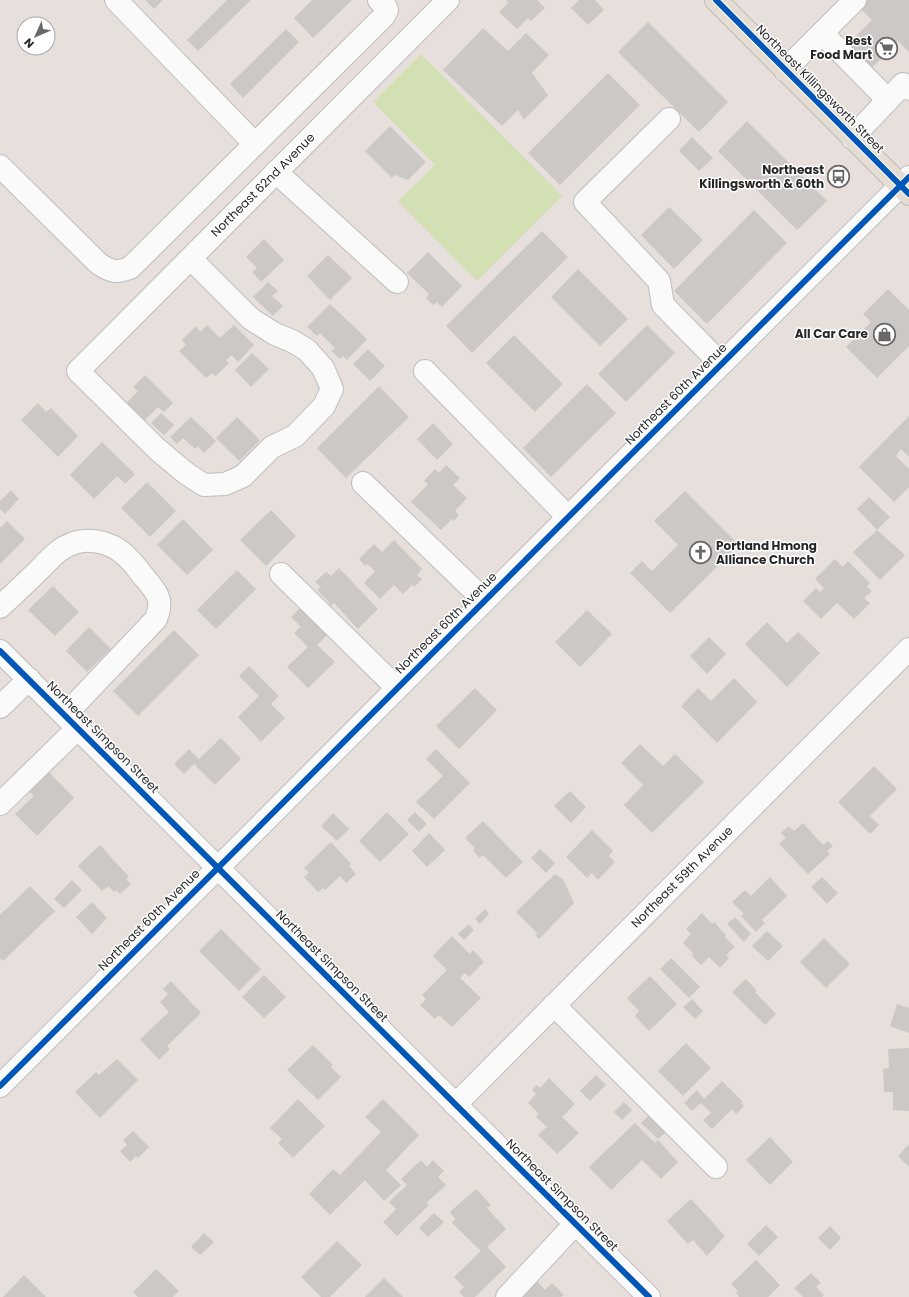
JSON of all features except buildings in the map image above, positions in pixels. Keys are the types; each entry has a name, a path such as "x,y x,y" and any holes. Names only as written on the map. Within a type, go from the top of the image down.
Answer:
{"main road":[{"name":"Northeast Killingsworth Street","path":"716,0 852,138 906,185"}],"street":[{"path":"116,0 255,144"},
{"path":"0,166 99,264 111,271 121,271 130,268 384,16 387,10 379,0"},
{"name":"Northeast 62nd Avenue","path":"191,258 252,319 275,334 292,341 307,350 323,368 332,388 324,406 295,436 272,447 243,476 225,484 204,485 187,474 157,449 78,371 448,0"},
{"path":"785,70 855,0"},
{"path":"822,33 888,100"},
{"path":"852,138 903,84 909,90"},
{"path":"669,119 585,202 659,281 663,305 721,364"},
{"path":"276,172 397,282"},
{"name":"Northeast 60th Avenue","path":"0,1086 396,687 568,518 721,364 906,185"},
{"path":"424,371 568,518"},
{"path":"363,482 484,600"},
{"path":"0,607 65,546 82,541 101,542 126,555 150,583 160,602 160,610 156,619 0,804"},
{"path":"281,574 396,687"},
{"name":"Northeast 59th Avenue","path":"455,1105 909,649"},
{"name":"Northeast Simpson Street","path":"0,651 649,1297"},
{"path":"0,707 29,679"},
{"path":"554,1005 716,1167"},
{"path":"507,1297 575,1224"}],"green space":[{"path":"421,54 562,196 477,281 398,201 435,165 373,102"}],"cycle path":[{"path":"716,0 909,194"},
{"path":"0,1086 340,744 909,177"},
{"path":"0,651 649,1297"}],"place":[{"name":"Best Food Mart","path":"887,48"},
{"name":"Northeast Killingsworth & 60th","path":"839,177"},
{"name":"All Car Care","path":"884,334"},
{"name":"Portland Hmong Alliance Church","path":"700,553"}]}
